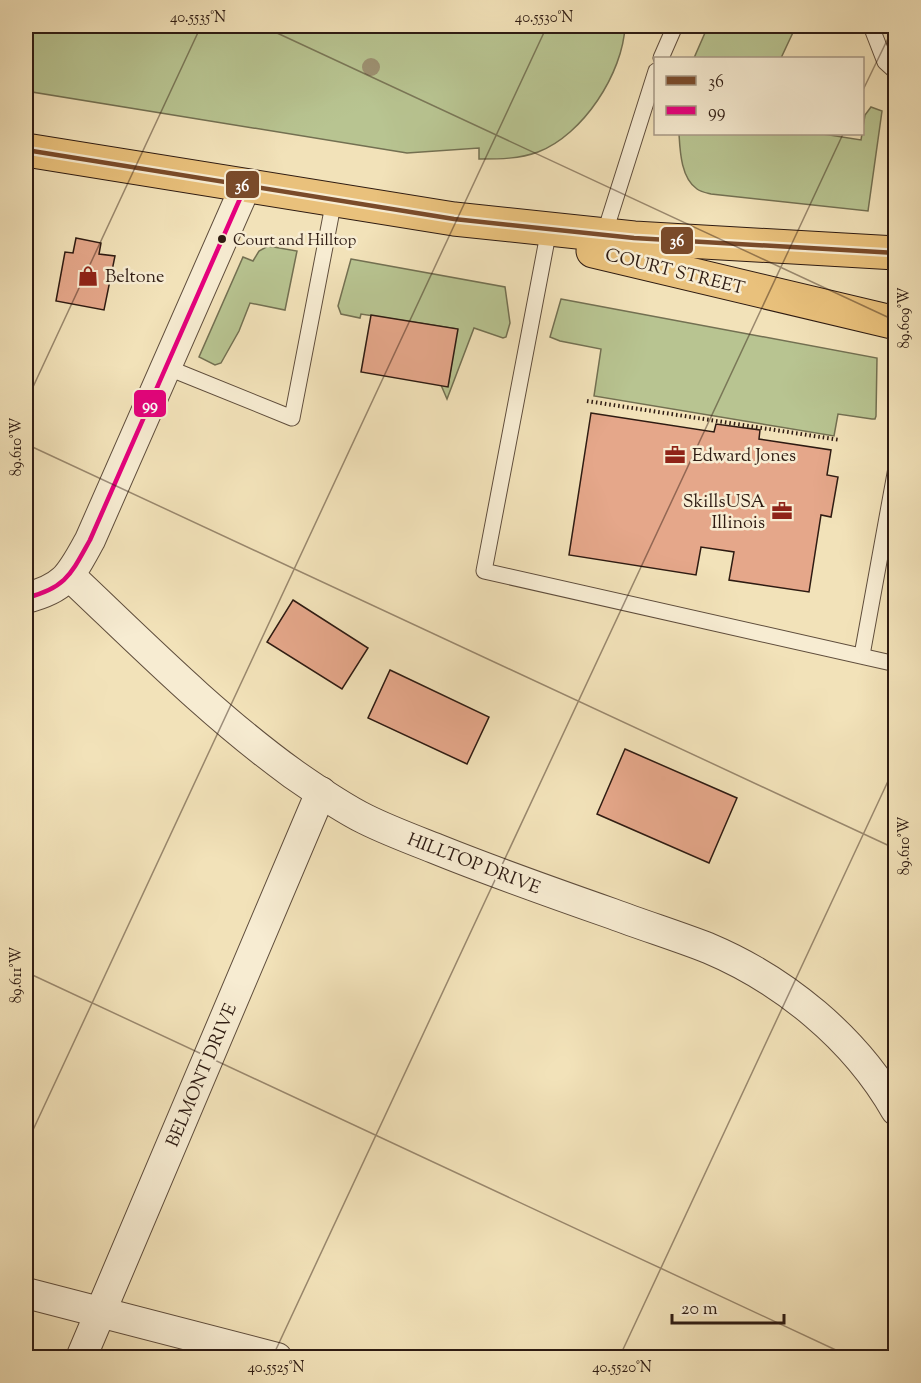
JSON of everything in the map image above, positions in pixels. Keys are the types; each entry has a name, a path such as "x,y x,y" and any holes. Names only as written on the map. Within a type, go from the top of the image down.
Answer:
{"main road":[{"name":"COURT STREET","path":"26,150 549,235 896,323"},
{"name":"COURT STREET","path":"549,235 604,235 896,253"}],"street":[{"path":"26,598 56,586 70,576 90,540 246,185"},
{"name":"HILLTOP DRIVE","path":"70,576 218,716 254,746 321,792 363,818 395,832 499,874 709,949 758,973 800,1001 821,1019 876,1079 896,1110"},
{"name":"BELMONT DRIVE","path":"81,1358 321,792"},
{"path":"26,1293 277,1358"}],"lane":[{"path":"661,57 675,26"},
{"path":"871,26 885,62 896,72"},
{"path":"604,235 654,77"},
{"path":"166,367 292,418 334,200"},
{"path":"549,235 484,571 896,664"},
{"path":"862,655 896,468"}],"path":[{"path":"587,401 840,440"}],"green space":[{"path":"26,26 625,26 623,44 608,82 598,100 570,132 555,144 538,152 509,158 479,159 479,148 407,153 26,91"},
{"path":"708,26 796,26 781,57 694,57"},
{"path":"871,107 882,111 868,211 702,192 688,178 681,156 679,135 829,135 861,140 862,135 864,135 865,115"},
{"path":"268,246 297,251 285,310 250,303 239,331 221,363 215,365 199,357 243,257 253,261 259,251"},
{"path":"351,259 505,287 510,323 506,337 474,328 447,399 441,385 448,386 457,329 361,314 360,318 341,314 338,306"},
{"path":"561,299 877,358 875,419 838,414 834,436 594,396 601,349 550,337"}],"building":[{"path":"76,238 101,243 99,254 115,256 104,310 56,301 65,252 73,253"},
{"path":"371,315 458,329 448,387 361,372"},
{"path":"591,413 714,432 716,424 760,430 759,439 831,450 827,475 838,477 831,517 821,515 809,592 729,580 734,552 701,547 696,575 569,555"},
{"path":"293,600 368,648 342,689 267,642"},
{"path":"390,670 489,717 467,764 368,718"},
{"path":"625,749 737,798 709,863 597,814"}],"transit line":[{"name":"36","path":"26,150 454,219 634,238 896,253"},
{"name":"99","path":"26,598 50,590 66,578 90,540 246,185"}],"place":[{"name":"Court and Hilltop","path":"222,239"},
{"name":"Beltone","path":"88,276"},
{"name":"Edward Jones","path":"675,455"},
{"name":"SkillsUSA Illinois","path":"782,511"}]}
